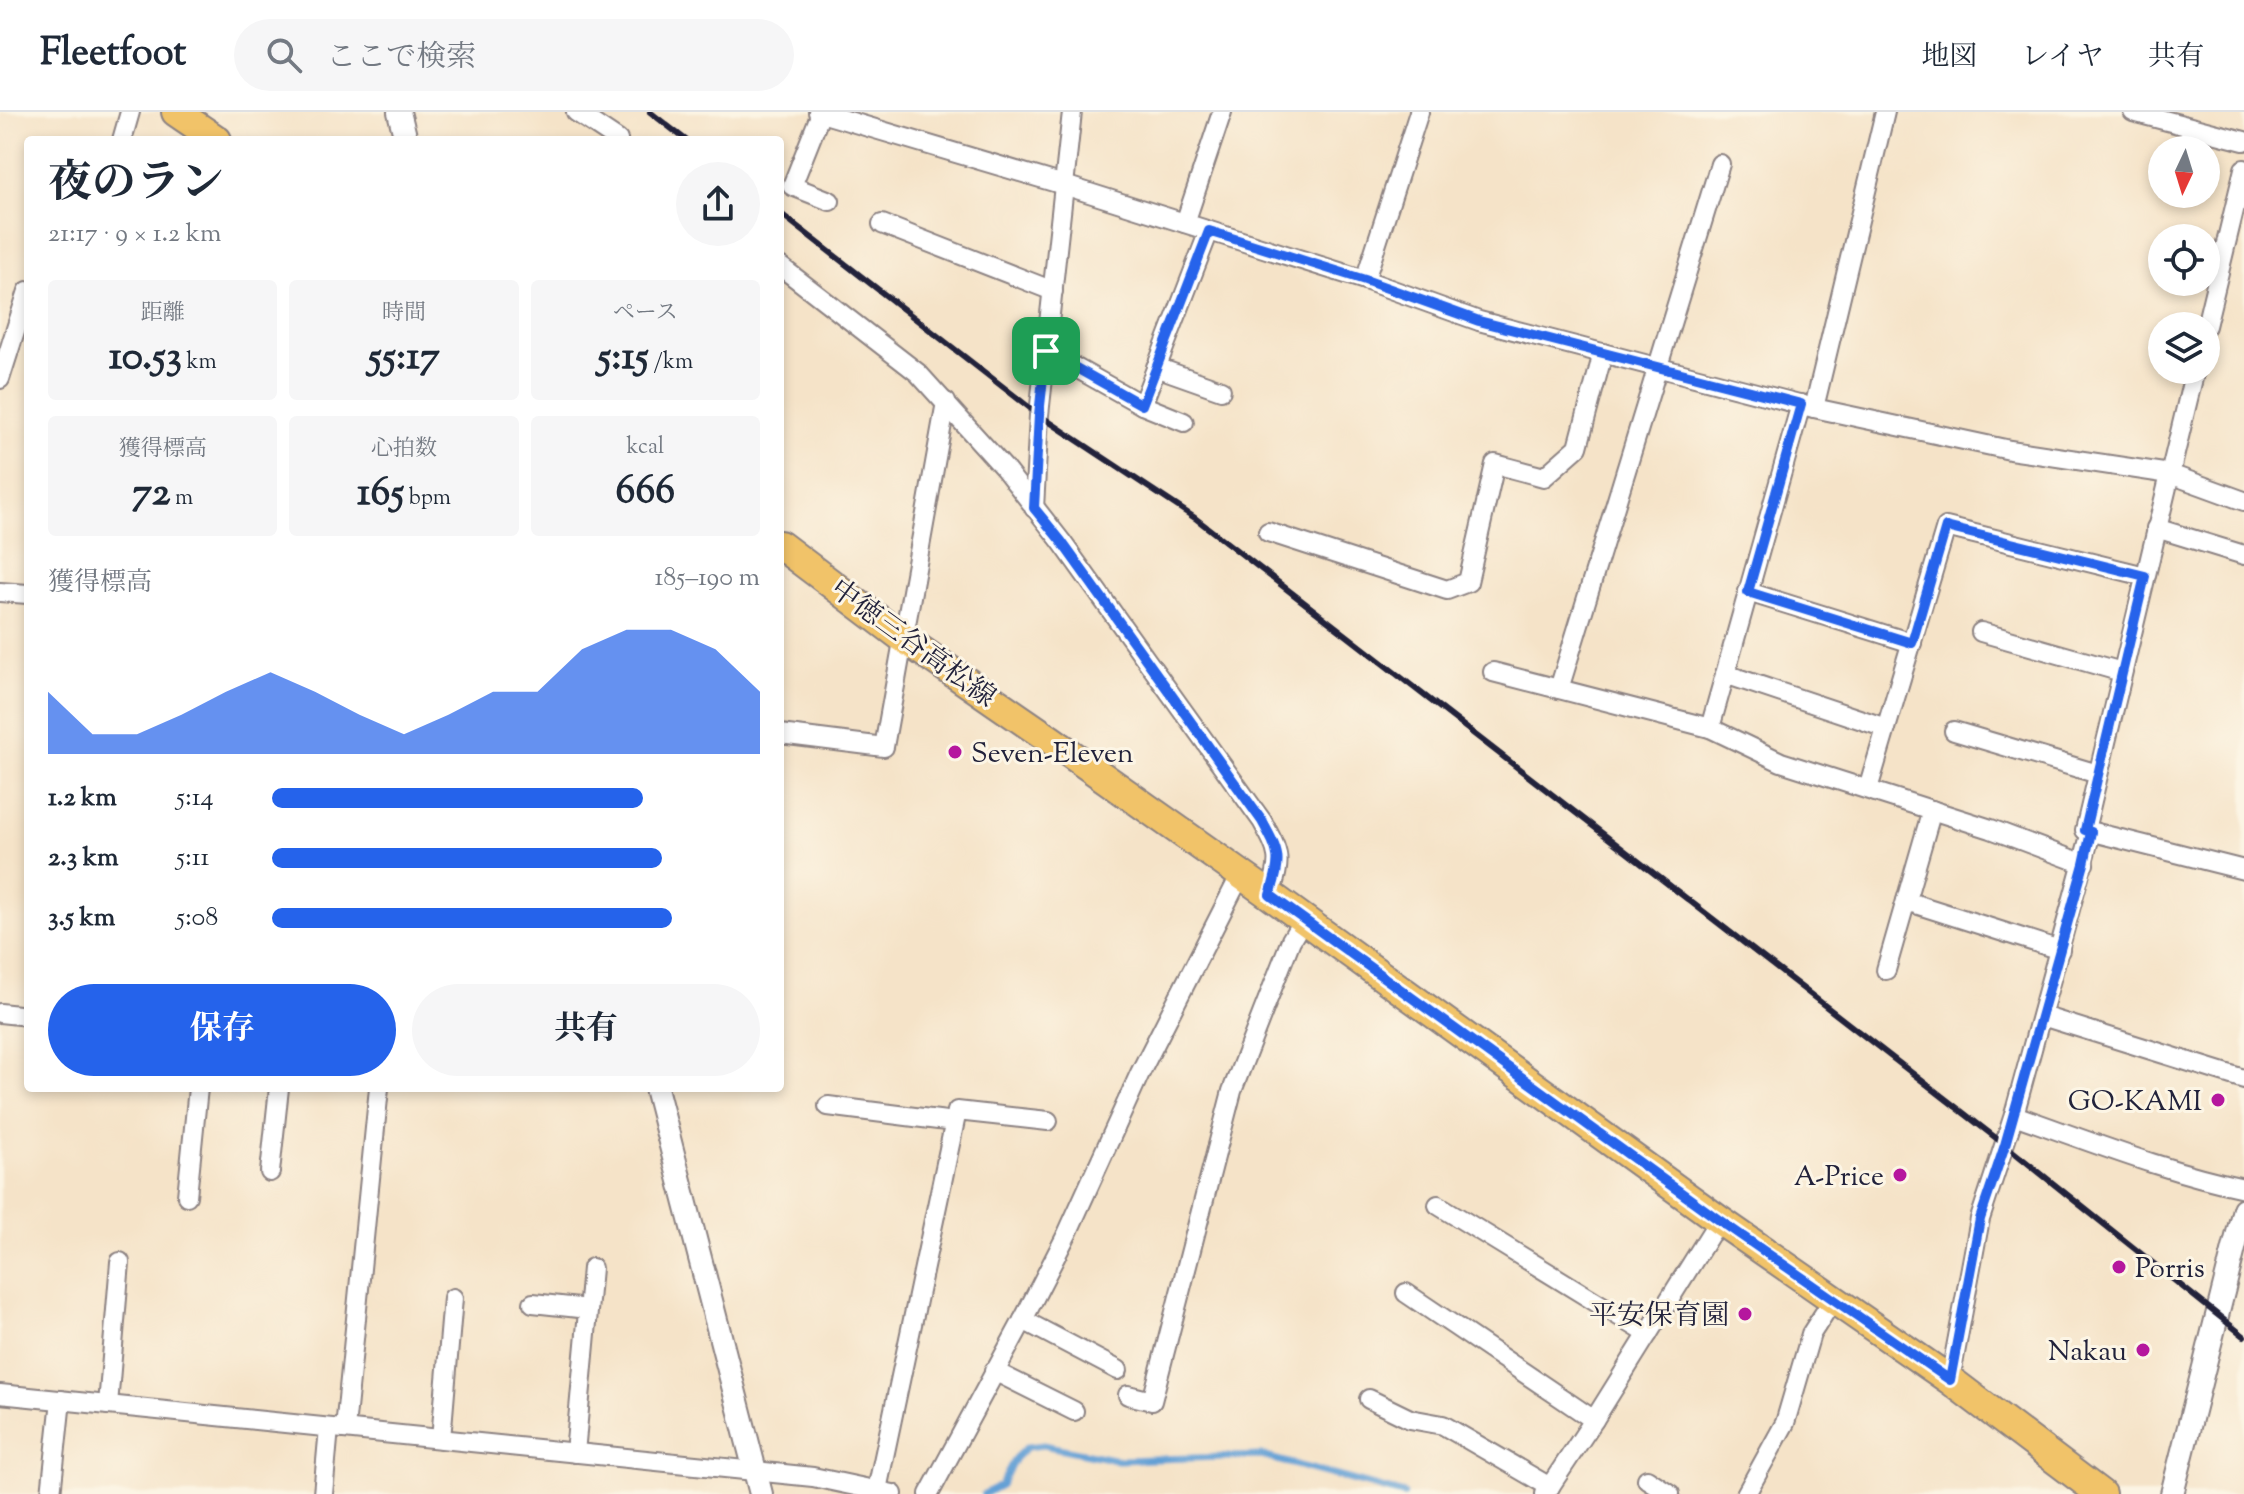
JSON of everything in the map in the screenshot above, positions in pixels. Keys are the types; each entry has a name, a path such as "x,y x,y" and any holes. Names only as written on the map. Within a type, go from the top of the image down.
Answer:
{"main road":[{"path":"176,112 207,136"},
{"name":"中徳三谷高松線","path":"784,548 903,638 1270,895 1719,1220 1950,1380 2101,1494"}],"street":[{"path":"123,136 130,112"},
{"path":"399,112 405,136"},
{"path":"576,112 612,136"},
{"path":"830,201 792,186 820,112 1365,280 1479,321 1808,406 2010,450 2170,474 2244,501"},
{"path":"1034,508 1039,415 1072,112"},
{"path":"1185,223 1222,112"},
{"path":"1365,280 1419,112"},
{"path":"1710,728 1748,592 1808,406 1885,112"},
{"path":"2133,112 2244,141"},
{"path":"1559,689 1720,164"},
{"path":"2209,312 2244,169"},
{"path":"882,224 1053,291"},
{"path":"1142,405 1209,231"},
{"path":"784,269 918,373 1004,468 1070,554 1262,821 1276,848 1278,870 1270,895"},
{"path":"0,379 24,304"},
{"path":"1046,351 1142,405 1184,422"},
{"path":"1268,532 1447,590 1468,582 1495,464 1544,477 1578,447 1603,353"},
{"path":"1156,367 1221,390"},
{"path":"2192,384 2085,830 2244,870"},
{"path":"784,734 884,747 946,402"},
{"path":"1868,789 1946,527 2145,576"},
{"path":"2156,528 2244,555"},
{"path":"0,592 24,594"},
{"path":"1748,592 1912,643"},
{"path":"1981,632 2122,672"},
{"path":"1493,672 1710,728 1781,762 1991,829 2084,864"},
{"path":"1725,674 1886,728"},
{"path":"1954,731 2098,774"},
{"path":"1886,970 1932,810"},
{"path":"1950,1380 1980,1219 2014,1115 2091,832"},
{"path":"929,1494 1067,1234 1140,1073 1240,876"},
{"path":"1906,901 2060,950"},
{"path":"1128,1395 1152,1401 1232,1091 1291,940 1303,920"},
{"path":"0,1013 24,1016"},
{"path":"2042,1016 2244,1079"},
{"path":"187,1196 198,1092"},
{"path":"270,1172 279,1092"},
{"path":"323,1494 337,1428 379,1092"},
{"path":"651,1092 761,1494"},
{"path":"828,1106 954,1122"},
{"path":"0,1394 813,1477 885,1492 957,1111 1048,1121"},
{"path":"2014,1115 2133,1156 2244,1188"},
{"path":"1438,1205 1648,1334"},
{"path":"2172,1494 2236,1272 2244,1209"},
{"path":"1369,1399 1410,1419 1443,1425 1547,1491 1719,1220"},
{"path":"108,1405 120,1262"},
{"path":"575,1453 592,1268"},
{"path":"1406,1293 1594,1420"},
{"path":"441,1439 453,1298"},
{"path":"1746,1494 1785,1423 1811,1334 1834,1298"},
{"path":"533,1303 588,1309"},
{"path":"1023,1320 1118,1370"},
{"path":"994,1371 1074,1411"},
{"path":"51,1494 61,1400"},
{"path":"1647,1479 1670,1494"}],"waterway":[{"path":"984,1494 1001,1485 1015,1458 1027,1447 1043,1445 1118,1460 1262,1456 1404,1494"}],"railway":[{"path":"650,112 681,136"},
{"path":"784,216 1039,415 1195,518 2005,1145 2244,1336"}],"place":[{"name":"Seven-Eleven","path":"955,752"},
{"name":"GO-KAMI","path":"2218,1100"},
{"name":"A-Price","path":"1900,1175"},
{"name":"Porris","path":"2119,1267"},
{"name":"平安保育園","path":"1745,1314"},
{"name":"Nakau","path":"2143,1350"}],"route":[{"path":"1209,231 1365,280 1479,321 1801,404 1748,592 1912,643 1946,527 2145,576 2085,830 2091,832 2084,864 2005,1145 1980,1219 1950,1380 1719,1220 1270,895 1278,870 1276,848 1262,821 1034,508 1046,351 1142,405 1209,231"}]}
